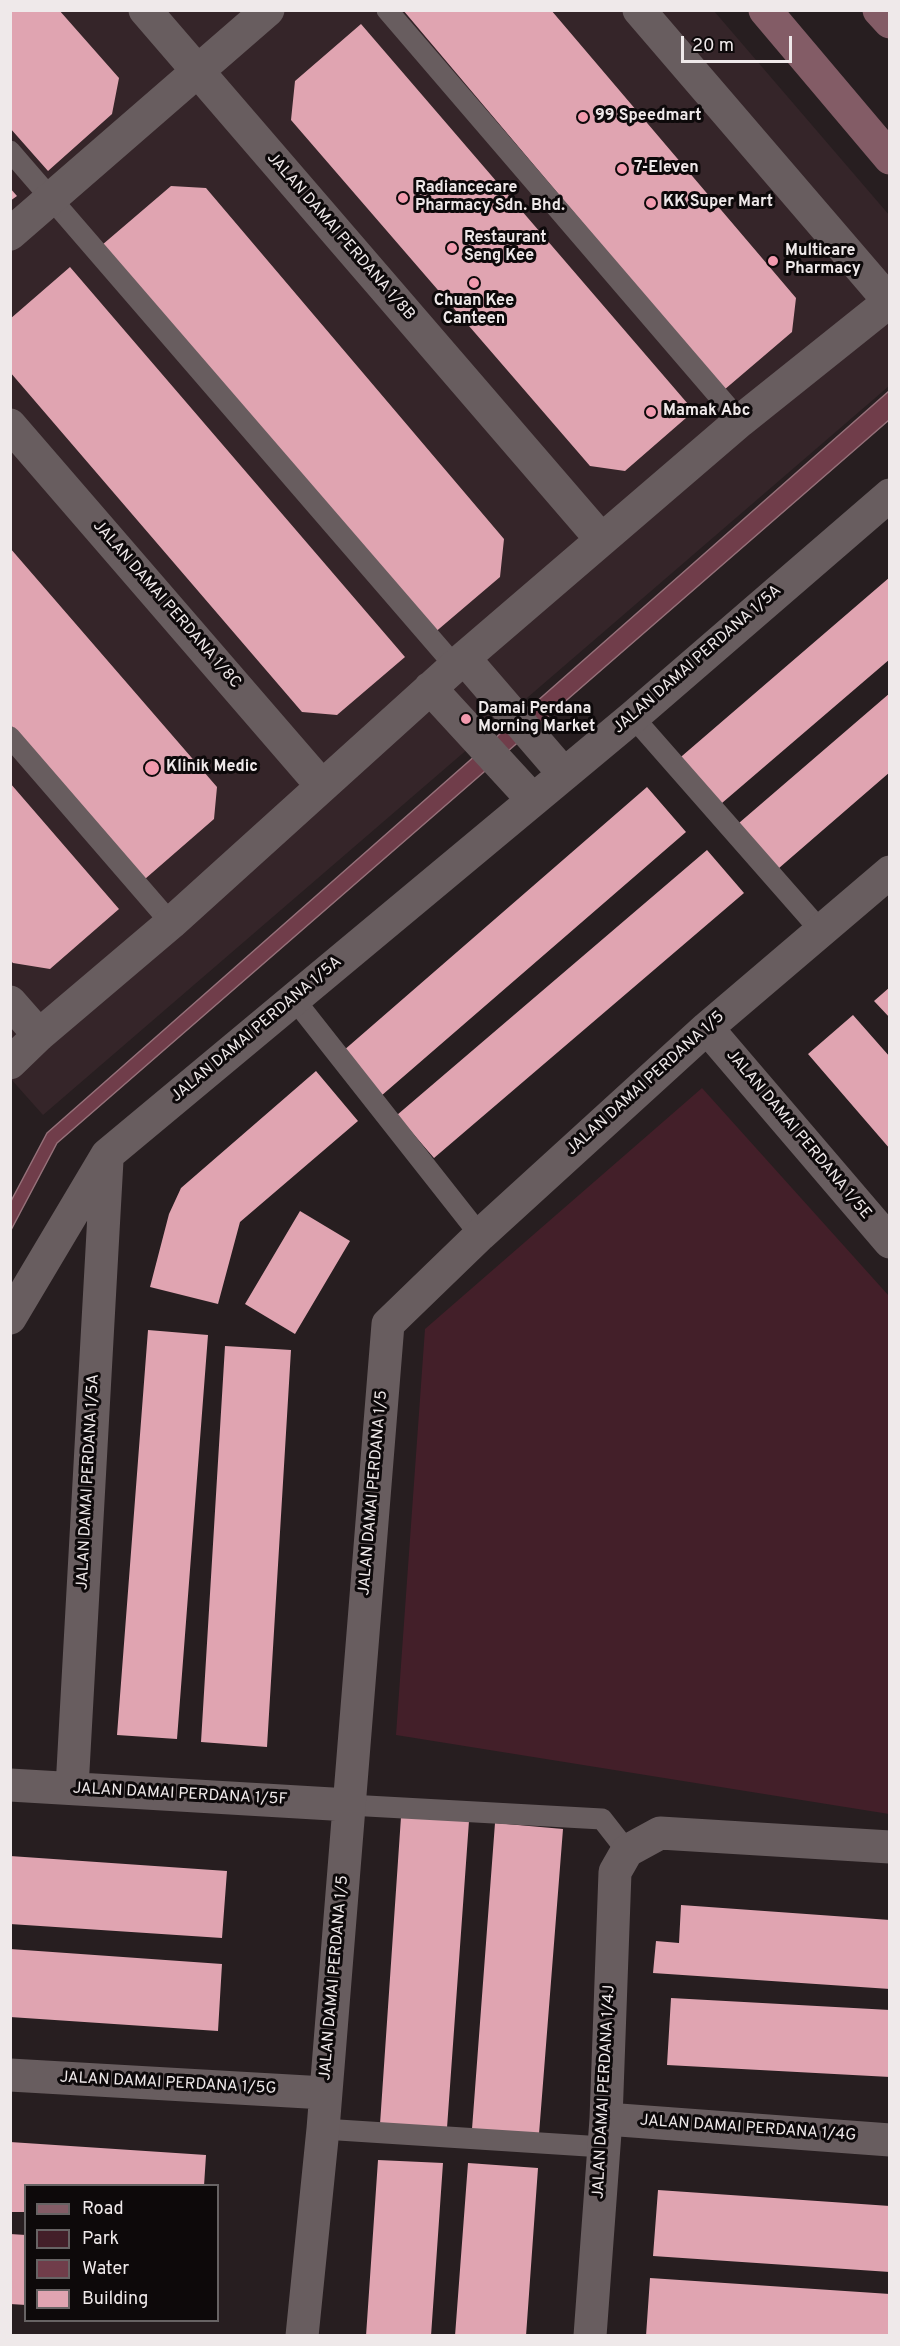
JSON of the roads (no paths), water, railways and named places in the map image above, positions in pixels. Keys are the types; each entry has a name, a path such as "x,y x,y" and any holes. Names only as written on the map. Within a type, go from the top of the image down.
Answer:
{"main road":[{"path":"765,10 890,158"},
{"path":"879,10 890,22"}],"street":[{"name":"JALAN DAMAI PERDANA 1/8B","path":"145,10 601,539"},
{"path":"10,234 268,10"},
{"path":"10,1064 39,1035 171,923 459,662 740,421 889,301 639,10"},
{"name":"JALAN DAMAI PERDANA 1/8C","path":"10,425 322,786"},
{"name":"JALAN DAMAI PERDANA 1/5A","path":"72,1788 107,1155 294,999 524,790 555,764 633,717 890,495"},
{"path":"459,662 513,714 555,764"},
{"path":"430,688 524,790"},
{"name":"JALAN DAMAI PERDANA 1/5","path":"302,2336 323,2129 388,1324 480,1235 707,1028 890,872"},
{"path":"10,1002 39,1035"},
{"name":"JALAN DAMAI PERDANA 1/5E","path":"707,1028 890,1242"},
{"path":"10,1318 107,1155"},
{"name":"JALAN DAMAI PERDANA 1/5F","path":"10,1785 349,1805"},
{"path":"627,1851 660,1833 890,1847"},
{"name":"JALAN DAMAI PERDANA 1/4J","path":"590,2336 605,2133 615,1872 627,1851"},
{"name":"JALAN DAMAI PERDANA 1/5G","path":"10,2075 325,2093"},
{"name":"JALAN DAMAI PERDANA 1/4G","path":"605,2133 890,2140"}],"lane":[{"path":"387,10 740,421"},
{"path":"10,151 459,662"},
{"path":"633,717 821,931"},
{"path":"10,737 171,923"},
{"path":"294,999 480,1235"},
{"path":"349,1805 602,1819 627,1851"},
{"path":"323,2129 605,2133"}],"water":[{"path":"889,391 889,420 57,1143 11,1230 11,1201 47,1133"}],"place":[{"name":"99 Speedmart","path":"583,117"},
{"name":"7-Eleven","path":"622,169"},
{"name":"Radiancecare Pharmacy Sdn. Bhd.","path":"403,198"},
{"name":"KK Super Mart","path":"651,203"},
{"name":"Restaurant Seng Kee","path":"452,248"},
{"name":"Multicare Pharmacy","path":"773,261"},
{"name":"Chuan Kee Canteen","path":"474,283"},
{"name":"Mamak Abc","path":"651,412"},
{"name":"Damai Perdana Morning Market","path":"466,719"},
{"name":"Klinik Medic","path":"152,768"}]}
